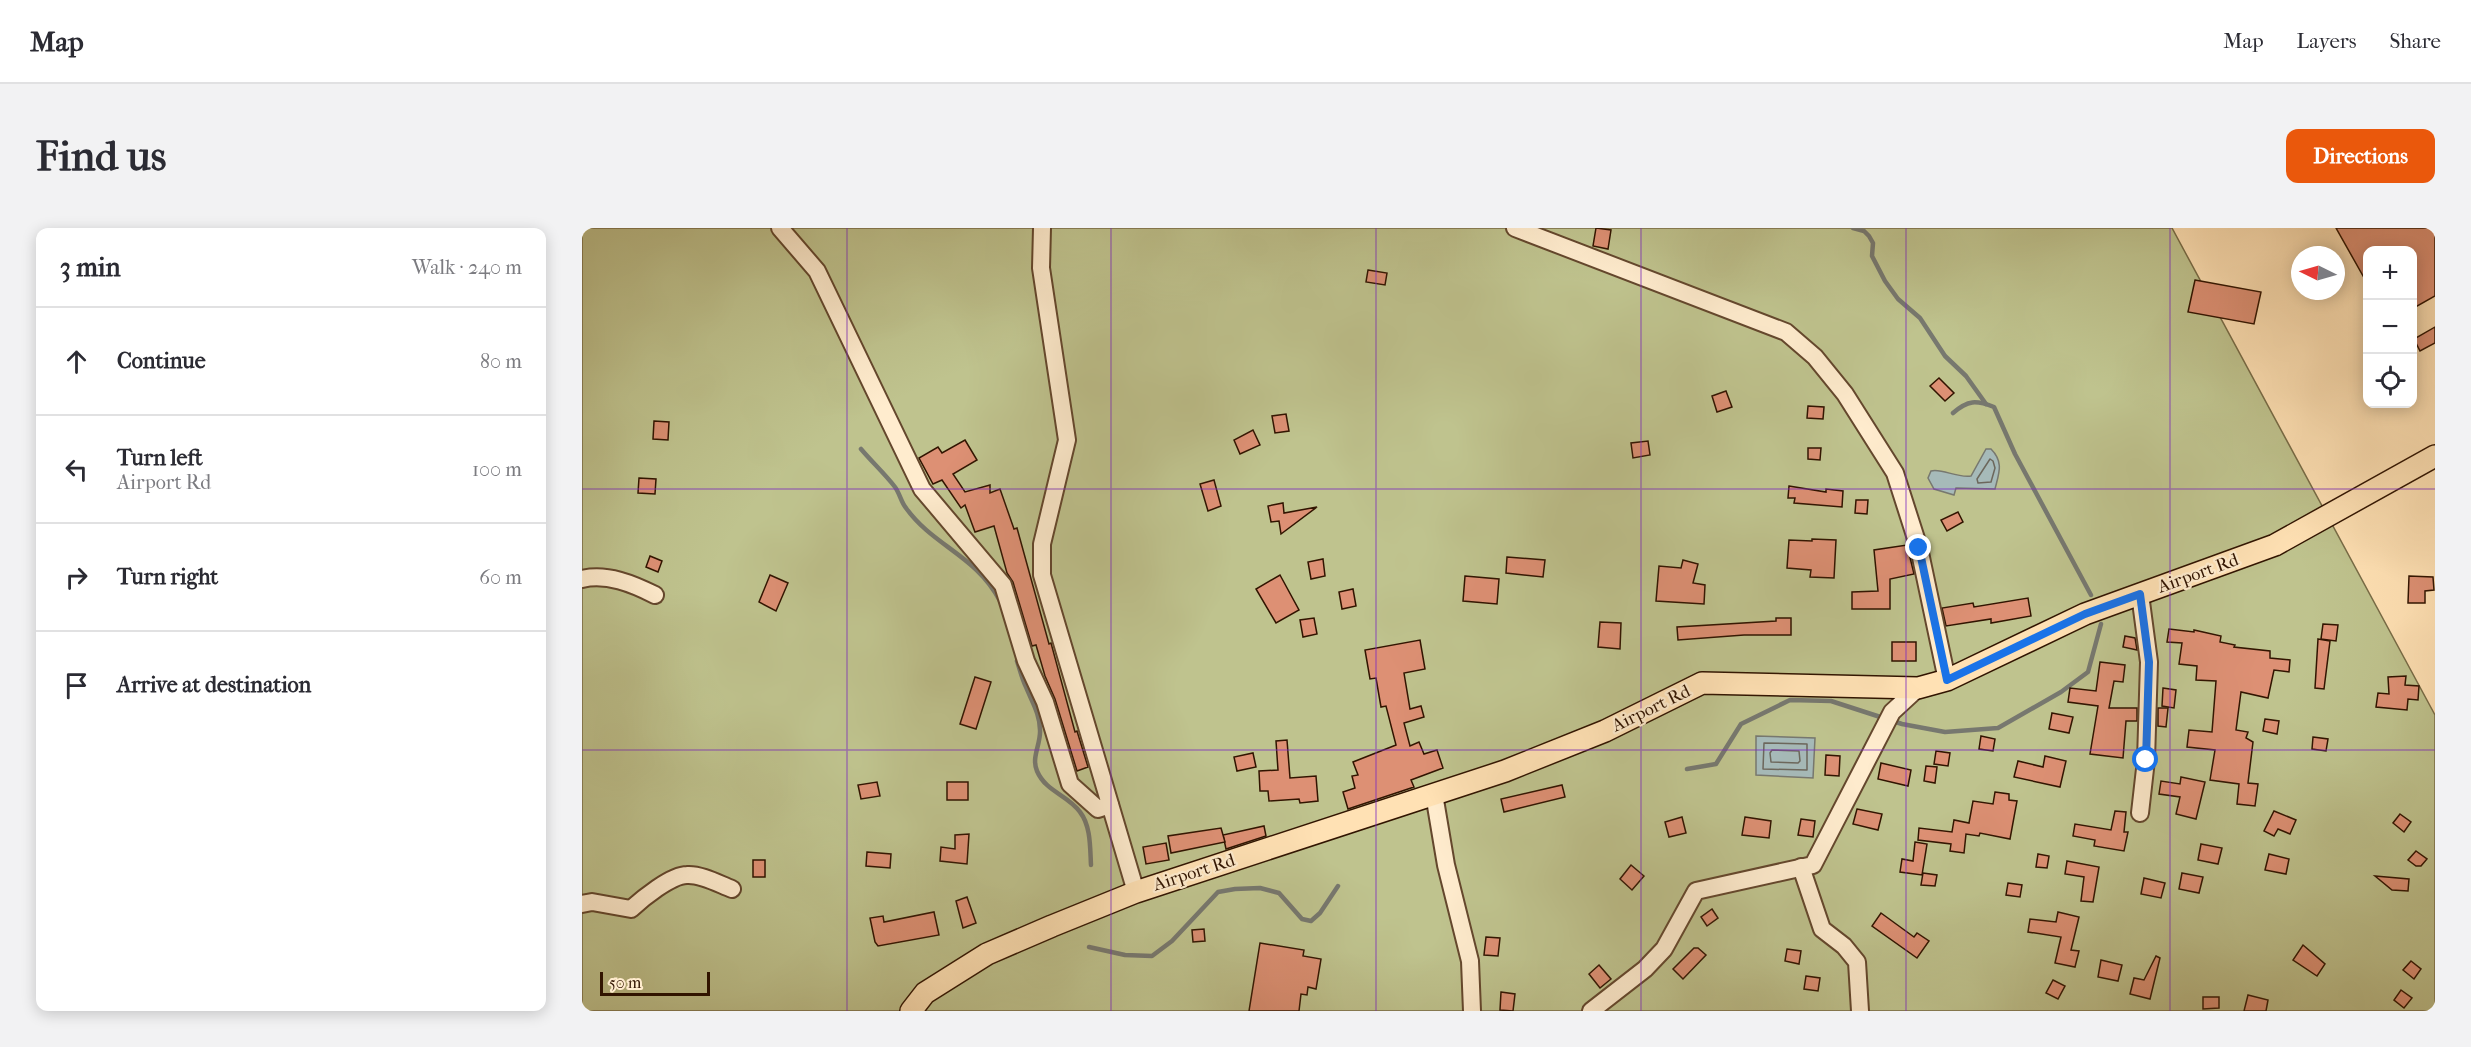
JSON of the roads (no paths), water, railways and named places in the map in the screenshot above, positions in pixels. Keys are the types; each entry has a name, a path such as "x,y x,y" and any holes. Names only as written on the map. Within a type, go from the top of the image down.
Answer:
{"main road":[{"name":"Airport Rd","path":"911,1011 925,993 987,954 1136,891 1505,771 1605,731 1702,683 1918,688 1947,680 2085,614 2275,545 2435,456"}],"street":[{"path":"780,228 817,271 922,489 1003,585 1026,661 1045,702 1070,784 1098,809 1110,805"},
{"path":"1042,228 1041,268 1067,440 1042,544 1042,575 1136,891"},
{"path":"1515,228 1786,332 1815,357 1845,394 1895,473 1919,548 1947,680"},
{"path":"582,579 590,577 628,582 655,595"},
{"path":"2140,594 2149,662 2146,760 2140,813"},
{"path":"1591,1011 1645,969 1664,949 1696,891 1813,865 1892,712 1918,688"},
{"path":"1434,794 1446,864 1470,961 1472,1011"},
{"path":"1801,867 1822,928 1844,946 1857,962 1860,1011"},
{"path":"582,904 592,902 631,909 649,892 686,875 712,881 732,889"}],"water":[{"path":"1986,449 1991,449 1998,458 1999,473 1995,489 1956,488 1954,495 1934,489 1928,478 1931,471 1971,476"},
{"path":"1756,736 1815,738 1813,778 1756,775"}],"waterway":[{"path":"1853,228 1864,231 1869,236 1873,243 1872,256 1885,281 1898,299 1920,318 1945,356 1966,376 1986,404"},
{"path":"1953,413 1972,402 1994,407 2015,454 2091,595"},
{"path":"861,449 895,487 904,506 917,521 979,573 1000,601"},
{"path":"1687,769 1716,764 1741,724 1790,700 1831,701 1902,724 1945,732 1998,728 2061,692 2088,672 2101,624"},
{"path":"1017,661 1040,724 1035,766 1046,784 1075,806 1084,818 1089,837 1091,865"},
{"path":"1089,947 1125,955 1152,956 1172,941 1218,892 1235,889 1260,888 1279,893 1302,919 1311,921 1320,913 1338,886"}]}
